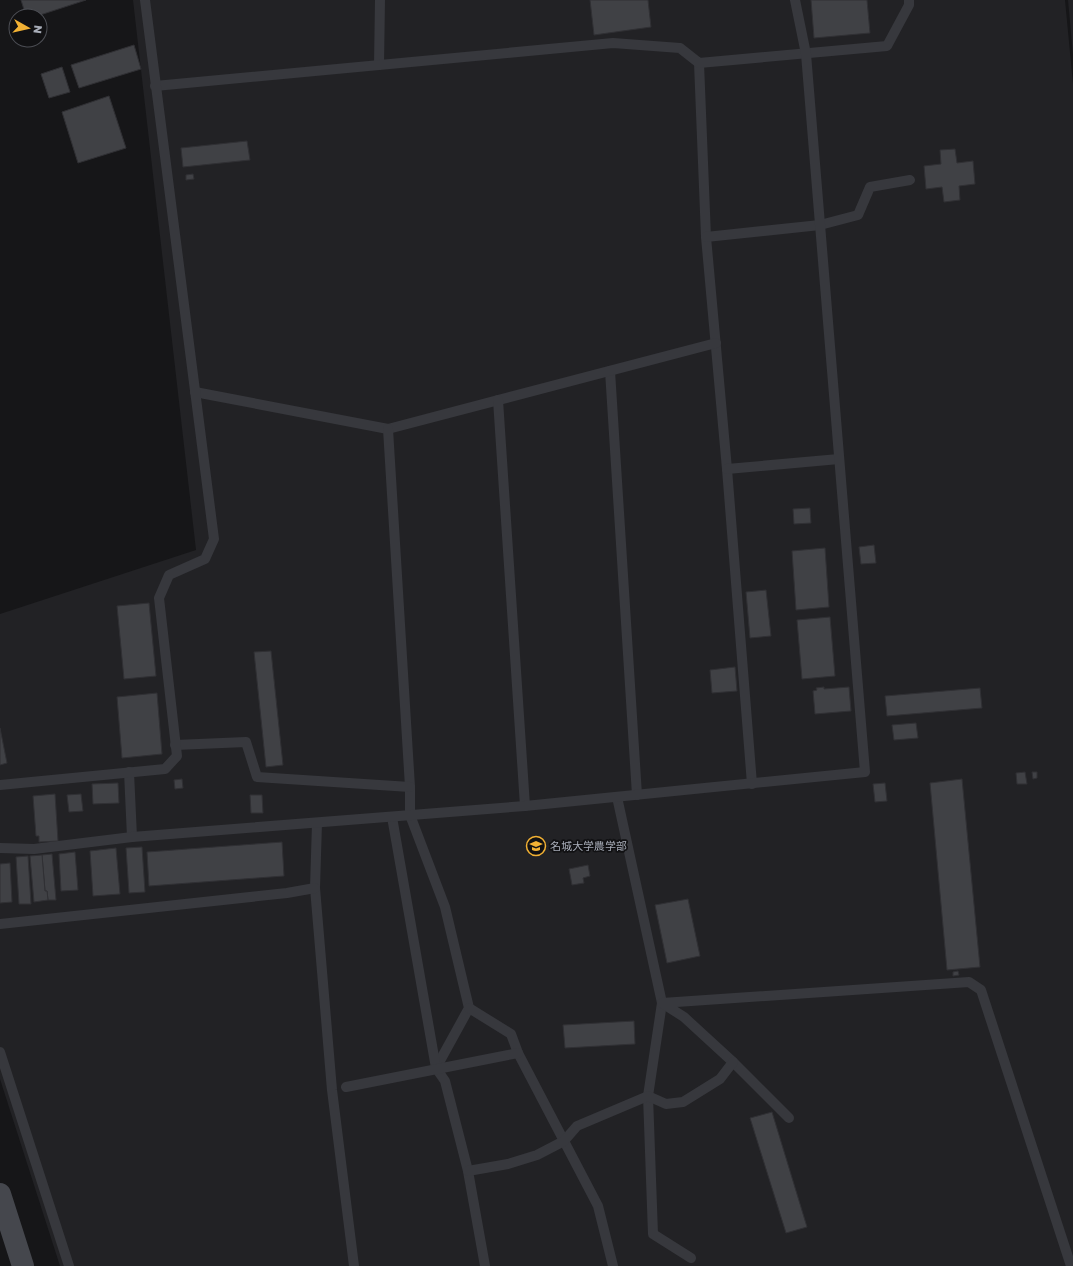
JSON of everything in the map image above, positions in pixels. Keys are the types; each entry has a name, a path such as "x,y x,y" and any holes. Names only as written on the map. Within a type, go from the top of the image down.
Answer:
{"main road":[{"path":"0,1194 23,1266"}],"lane":[{"path":"0,785 165,769 177,756 159,598 169,575 205,559 214,539 145,0"},
{"path":"378,65 380,0"},
{"path":"0,848 34,849 132,837 525,806 865,772 806,54 795,0"},
{"path":"155,86 613,43 680,48 699,63 887,46 909,5 909,0"},
{"path":"699,63 706,237 727,469 752,784"},
{"path":"706,237 820,224 858,215 870,187 910,180"},
{"path":"195,392 388,428 716,343"},
{"path":"610,371 637,795"},
{"path":"498,400 525,806"},
{"path":"388,428 410,787 410,815 446,907 469,1008 436,1068"},
{"path":"727,469 839,459"},
{"path":"175,745 246,742 257,777 410,787"},
{"path":"129,772 132,837"},
{"path":"618,797 662,1003 648,1096 653,1234 691,1258"},
{"path":"392,817 436,1068 445,1081 468,1171 485,1266"},
{"path":"317,823 315,888 332,1090 354,1266"},
{"path":"0,924 287,893 315,888"},
{"path":"662,1003 969,982 981,990 1071,1266"},
{"path":"662,1003 684,1017 733,1062 789,1118"},
{"path":"469,1008 511,1034 518,1053 598,1206 613,1266"},
{"path":"0,1052 69,1266"},
{"path":"346,1087 518,1053"},
{"path":"468,1171 508,1164 537,1156 564,1141 577,1126 648,1096 666,1104 683,1102 720,1079 733,1062"}],"shaded area":[{"name":"名城大学農学部","path":"133,0 1065,0 1073,84 1073,1266 60,1266 0,1079 0,614 196,550"},
{"path":"1068,0 1073,0 1073,55"}],"building":[{"path":"21,0 86,0 48,12 48,8 24,8"},
{"path":"590,0 648,0 651,27 594,35"},
{"path":"811,0 867,0 870,33 814,38"},
{"path":"134,45 141,69 79,88 71,65"},
{"path":"62,67 70,92 49,98 41,74"},
{"path":"109,96 126,148 78,163 62,112"},
{"path":"247,141 250,160 183,167 181,148"},
{"path":"955,149 957,163 973,161 975,184 959,186 960,200 944,202 942,187 926,189 924,166 941,164 940,150"},
{"path":"193,174 194,179 186,180 186,175"},
{"path":"810,508 811,523 794,524 793,509"},
{"path":"874,545 876,563 861,564 859,547"},
{"path":"825,548 829,607 796,610 792,551"},
{"path":"766,590 771,636 750,638 746,592"},
{"path":"149,603 156,676 124,679 117,606"},
{"path":"830,617 835,676 802,679 797,620"},
{"path":"271,651 283,765 266,767 254,652"},
{"path":"735,667 737,691 712,693 710,670"},
{"path":"824,687 824,689 849,687 851,711 815,714 813,691 817,690 816,688"},
{"path":"980,688 982,708 887,716 885,696"},
{"path":"157,693 162,754 122,758 117,697"},
{"path":"916,723 918,738 894,740 892,725"},
{"path":"0,728 7,763 0,765"},
{"path":"1025,772 1027,784 1017,784 1016,773"},
{"path":"1032,772 1037,772 1037,778 1033,779"},
{"path":"182,779 183,788 175,789 174,780"},
{"path":"962,779 980,967 947,970 930,783"},
{"path":"118,783 119,803 93,804 92,784"},
{"path":"885,783 887,801 875,802 873,784"},
{"path":"55,794 58,841 39,842 39,836 36,836 33,796"},
{"path":"81,794 83,811 69,812 67,795"},
{"path":"250,795 262,795 263,813 251,813"},
{"path":"282,842 284,876 149,886 147,852"},
{"path":"142,847 145,892 129,893 126,848"},
{"path":"116,848 120,894 93,896 90,851"},
{"path":"75,852 78,890 61,891 59,854"},
{"path":"52,854 56,900 48,900 47,891 45,891 42,855"},
{"path":"42,855 45,891 47,891 48,900 34,902 30,856"},
{"path":"28,856 31,904 19,904 16,857"},
{"path":"10,863 12,902 0,903 0,864"},
{"path":"588,865 590,876 583,878 584,883 572,885 569,869"},
{"path":"688,899 700,956 667,963 655,905"},
{"path":"958,971 959,975 953,976 953,972"},
{"path":"634,1021 635,1044 565,1048 563,1025"},
{"path":"772,1112 807,1227 786,1233 750,1118"}],"place":[{"name":"名城大学農学部","path":"536,846"}]}
